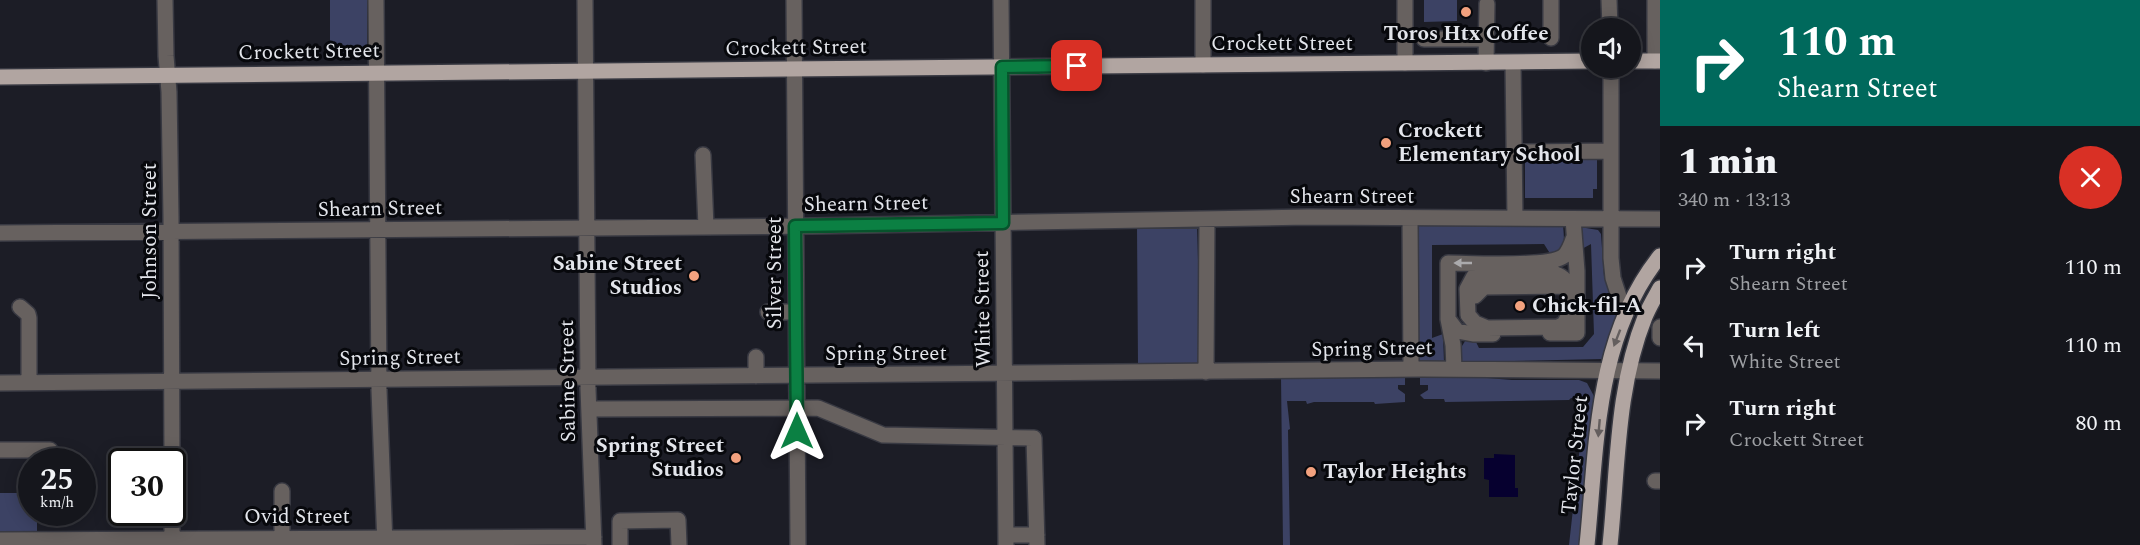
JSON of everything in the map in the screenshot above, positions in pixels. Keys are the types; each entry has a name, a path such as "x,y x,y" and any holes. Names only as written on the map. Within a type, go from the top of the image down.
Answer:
{"main road":[{"name":"Crockett Street","path":"0,77 1581,61"},
{"path":"1641,61 1658,61"},
{"name":"Taylor Street","path":"1587,541 1606,370 1625,315 1649,270 1660,256"},
{"name":"Taylor Street","path":"1610,541 1618,442 1629,371 1645,315 1660,288"},
{"path":"1587,541 1610,541"}],"street":[{"name":"Johnson Street","path":"165,0 166,56 169,75 172,448"},
{"path":"376,0 379,379 385,542"},
{"name":"Sabine Street","path":"585,0 588,377 594,542"},
{"name":"Silver Street","path":"794,0 798,545"},
{"name":"White Street","path":"1001,0 1006,540"},
{"path":"1203,0 1203,65"},
{"path":"1405,0 1405,63"},
{"path":"1551,0 1551,39"},
{"path":"1610,0 1610,18"},
{"path":"1655,0 1658,61"},
{"path":"1486,63 1487,4"},
{"path":"1424,39 1486,39"},
{"path":"1513,63 1515,218"},
{"path":"1611,78 1613,278 1625,315"},
{"path":"1514,152 1611,151"},
{"path":"703,155 706,227"},
{"path":"1410,218 1411,369"},
{"path":"1206,372 1207,219"},
{"name":"Shearn Street","path":"0,233 795,226 1207,219 1660,219"},
{"path":"1566,324 1573,219"},
{"path":"1548,263 1564,256 1573,239"},
{"path":"1454,369 1453,345 1448,319 1448,263 1564,264 1570,279"},
{"path":"1566,324 1558,327 1487,328 1475,323 1468,315 1467,289 1474,276 1484,274 1554,273 1570,279"},
{"path":"1566,324 1489,321 1480,318 1475,311 1475,296 1477,285 1484,280 1570,279"},
{"path":"20,307 28,314 29,382"},
{"path":"768,312 796,312"},
{"path":"1448,319 1457,331 1473,334"},
{"path":"1453,345 1459,334 1566,324"},
{"path":"1660,327 1660,338"},
{"path":"756,357 756,376"},
{"name":"Spring Street","path":"0,383 1411,369 1660,371"},
{"path":"590,409 818,408 883,435 1034,438 1037,540 1006,540"},
{"path":"0,450 18,450"},
{"path":"282,491 282,538"},
{"path":"620,544 620,521 678,520 679,545"},
{"path":"172,526 172,542"},
{"name":"Ovid Street","path":"0,540 172,542 282,538 385,542 620,544"}],"shaded area":[{"path":"330,0 367,0 367,54 330,54"},
{"path":"1424,0 1457,0 1457,21 1424,22"},
{"path":"1597,159 1597,189 1593,189 1593,198 1525,198 1525,160"},
{"path":"1415,224 1563,224 1564,239 1560,249 1551,255 1544,244 1432,245 1432,338 1443,334 1444,362 1416,362"},
{"path":"1197,225 1201,365 1138,365 1137,227"},
{"path":"1580,227 1598,230 1601,234 1604,276 1618,315 1603,359 1462,362 1462,346 1467,338 1474,338 1479,348 1583,347 1594,334 1591,244 1580,250"},
{"path":"1420,374 1512,380 1579,380 1587,383 1596,400 1580,545 1569,545 1585,401 1571,398 1569,400 1445,402 1444,399 1424,399 1420,395 1428,390 1428,385 1420,385"},
{"path":"1405,375 1405,385 1398,385 1398,389 1405,394 1405,402 1375,404 1374,402 1314,402 1307,404 1306,401 1287,401 1290,429 1288,430 1290,545 1283,545 1281,377"},
{"path":"1494,454 1515,455 1515,488 1518,488 1518,497 1489,497 1489,480 1484,479 1484,458 1494,458"},
{"path":"0,493 18,493 18,526 37,526 37,534 0,534"}],"place":[{"name":"Toros Htx Coffee","path":"1466,12"},
{"name":"Crockett Elementary School","path":"1386,143"},
{"name":"Sabine Street Studios","path":"694,276"},
{"name":"Chick-fil-A","path":"1520,306"},
{"name":"Spring Street Studios","path":"736,458"},
{"name":"Taylor Heights","path":"1311,472"}],"route":[{"path":"797,431 795,226 1003,223 1002,67 1077,66"}]}
